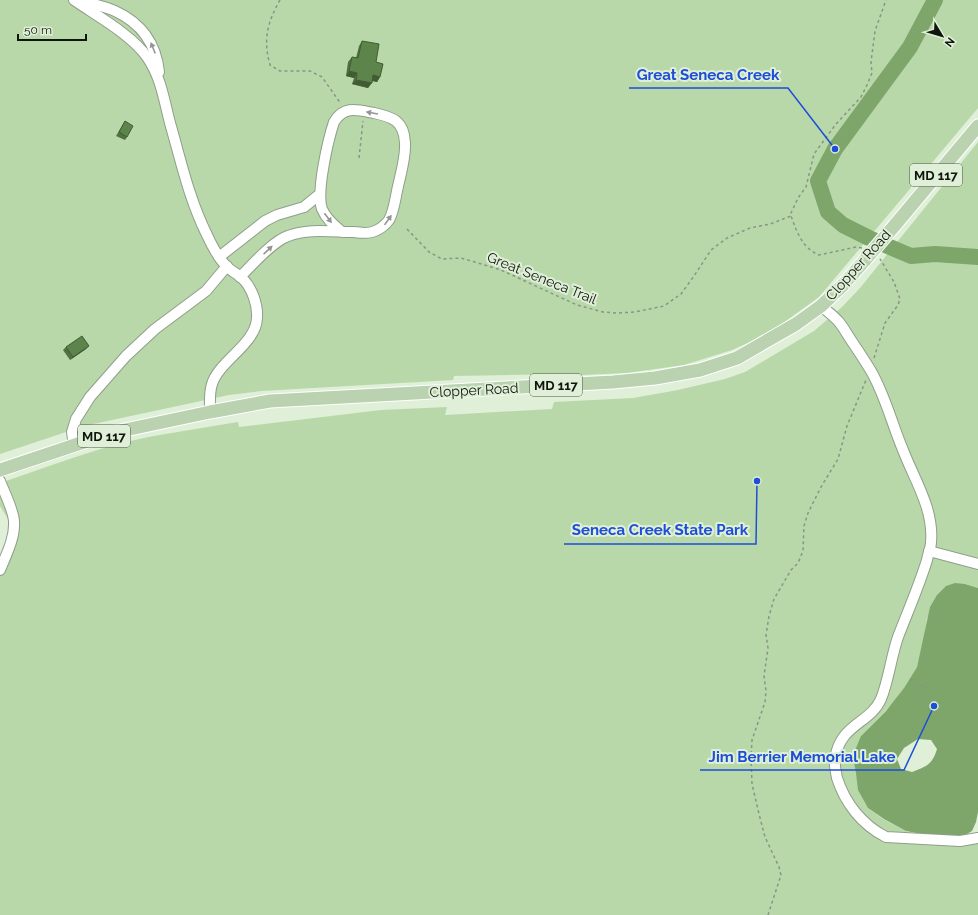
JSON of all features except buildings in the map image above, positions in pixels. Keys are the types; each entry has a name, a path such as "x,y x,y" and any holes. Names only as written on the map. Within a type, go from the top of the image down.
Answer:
{"main road":[{"name":"Clopper Road","path":"0,470 110,433 270,401 613,382 655,378 700,370 737,358 796,324 821,306 843,285 978,126"}],"street":[{"path":"75,0 137,45 154,68 161,86"},
{"path":"75,0 114,11 126,17 144,33 150,41 155,52 161,86 188,189 201,224 219,257 249,287 254,298 257,318 255,328 248,339 221,370 212,384 210,393 210,412"},
{"path":"240,277 277,242 287,236 309,232 370,233 376,231 388,221 394,207 405,148 403,130 398,122 392,117 352,109 337,116 332,129 320,201 323,211 331,222 342,232"},
{"path":"219,257 265,221 277,215 304,207 320,194"},
{"path":"74,446 72,432 76,418 90,397 154,329 206,291 227,266"},
{"path":"821,306 839,323 871,372 916,479 925,503 931,528 931,543 924,570 898,638 887,682 875,710 846,734 837,747 835,762 836,774 841,790 848,804 875,832 886,837 960,842 978,838"},
{"path":"0,481 13,513 14,521 13,535 0,570"},
{"path":"929,552 978,564"}],"path":[{"path":"280,0 271,16 266,38 266,51 270,66 280,71 310,71 322,77 345,111"},
{"path":"768,915 781,876 780,867 765,837 752,784 750,758 752,740 765,702 766,691 764,676 768,648 766,635 769,616 774,599 791,570 798,563 803,551 804,526 808,513 821,487 838,459 847,426 867,377 871,372 885,323 898,305 900,298 894,282 880,260 856,247 819,255 814,253 802,242 791,213 798,198 806,187 814,154 836,124 861,97 867,86 872,73 871,62 875,31 886,0"},
{"path":"359,158 365,112"},
{"name":"Great Seneca Trail","path":"407,229 429,252 442,259 461,258 478,262 501,270 577,305 603,312 617,313 636,312 664,306 681,294 711,250 727,238 750,228 770,224 791,216"},
{"path":"910,679 930,690"}],"shaded area":[{"path":"0,0 978,0 978,108 819,297 772,331 732,350 684,365 627,373 560,376 560,374 454,376 453,380 261,391 229,395 84,426 0,454"},
{"path":"978,142 978,588 965,584 927,618 917,667 894,702 861,736 868,808 883,819 936,845 978,843 978,915 0,915 0,576 18,535 0,506 0,483 73,458 133,440 238,422 239,427 381,410 447,407 445,415 552,409 554,402 633,398 678,390 725,379 745,372 814,331 842,307 860,288"},
{"path":"955,583 978,588 978,812 972,831 960,836 937,837 906,831 868,808 858,790 854,762 856,748 861,736 886,711 904,688 917,667 930,607 937,595 946,586","holes":["918,739 931,740 937,749 931,762 912,772 901,769 897,759 904,748"]}],"waterway":[{"path":"935,0 910,47 835,149 818,181 828,212 843,225 869,238 911,256 935,254 978,257"}],"place":[{"name":"Great Seneca Creek","path":"835,149"},
{"name":"Seneca Creek State Park","path":"757,481"},
{"name":"Jim Berrier Memorial Lake","path":"934,706"}]}
